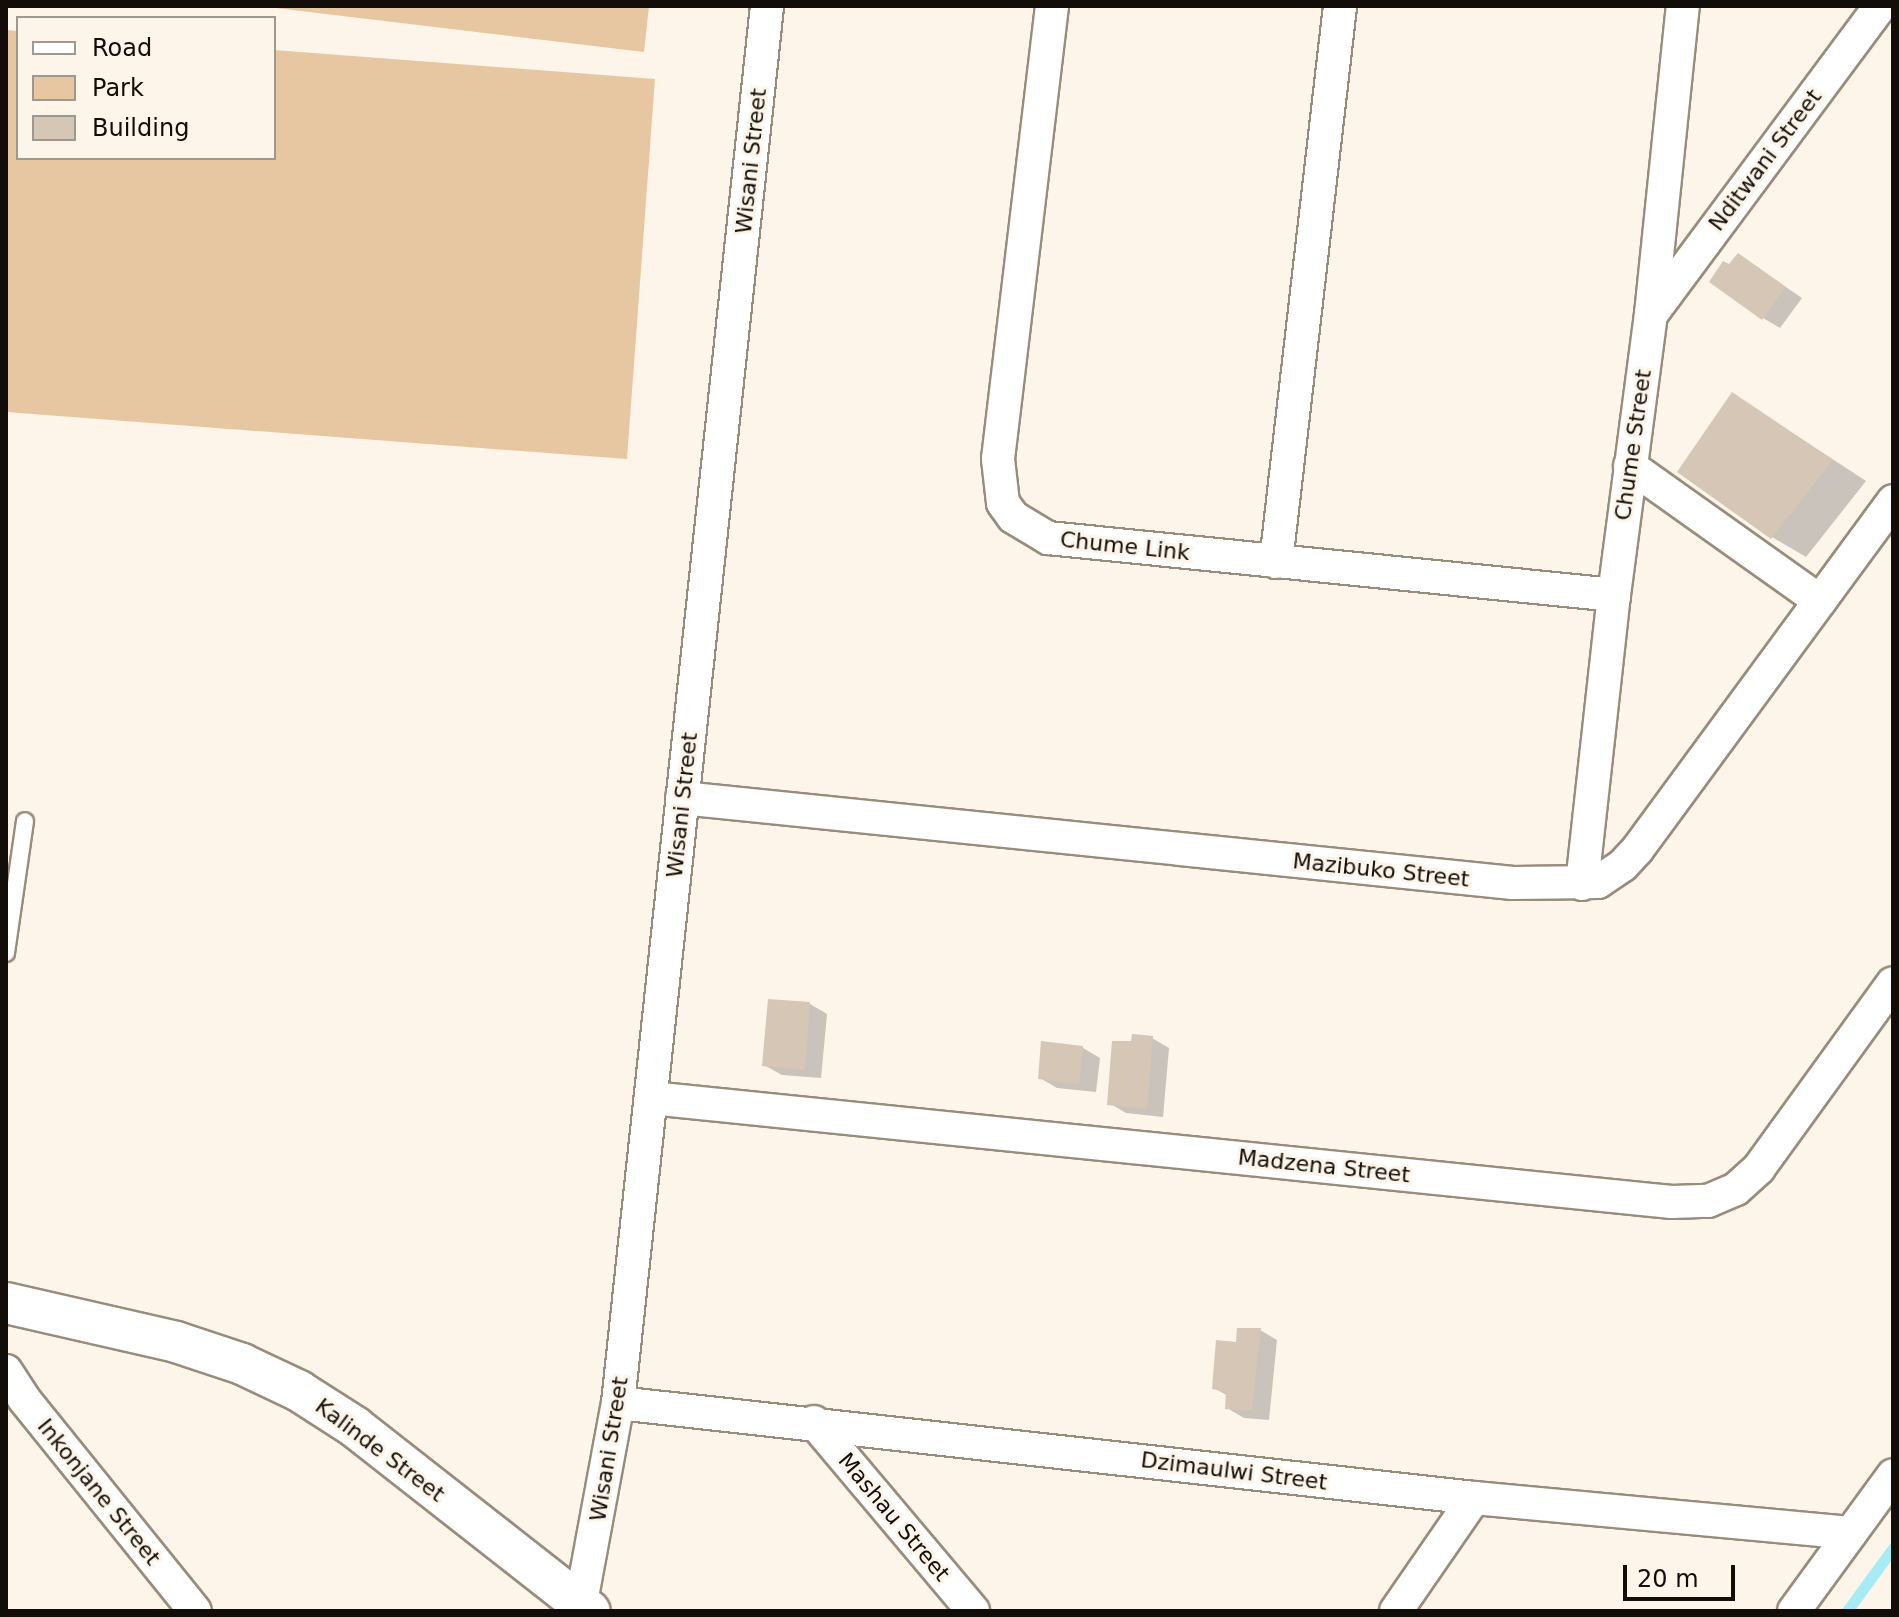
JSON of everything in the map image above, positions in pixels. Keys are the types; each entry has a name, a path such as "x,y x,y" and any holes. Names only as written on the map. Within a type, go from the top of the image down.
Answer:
{"street":[{"name":"Wisani Street","path":"585,1606 618,1403 767,6"},
{"name":"Chume Link","path":"1052,6 998,459 1003,503 1029,530 1048,538 1614,595"},
{"path":"1276,562 1340,6"},
{"name":"Chume Street","path":"1582,884 1614,595 1651,314 1683,6"},
{"name":"Nditwani Street","path":"1651,314 1880,6"},
{"path":"1630,466 1820,601"},
{"name":"Mazibuko Street","path":"682,798 1513,883 1598,882 1623,865 1637,850 1893,501"},
{"name":"Madzena Street","path":"651,1098 1672,1202 1708,1201 1736,1189 1759,1168 1893,983"},
{"name":"Kalinde Street","path":"6,1303 176,1342 242,1364 299,1391 355,1427 585,1606"},
{"name":"Inkonjane Street","path":"6,1371 24,1399 195,1611"},
{"name":"Dzimaulwi Street","path":"618,1403 814,1422 1474,1498 1850,1533"},
{"name":"Mashau Street","path":"814,1422 973,1611"},
{"path":"1794,1611 1893,1475"},
{"path":"1396,1611 1474,1498"}],"lane":[{"path":"6,953 25,821"}],"green space":[{"path":"259,6 649,6 644,52"},
{"path":"6,30 16,31 16,160 276,160 276,50 655,79 627,459 6,412"}],"building":[{"path":"1738,253 1786,287 1762,320 1709,282 1723,261 1729,264"},
{"path":"1732,392 1833,460 1771,539 1677,472"},
{"path":"768,999 810,1002 805,1070 762,1066"},
{"path":"1132,1034 1153,1036 1147,1109 1107,1105 1112,1041 1131,1041"},
{"path":"1041,1041 1083,1046 1079,1084 1038,1079"},
{"path":"1237,1328 1261,1328 1252,1411 1225,1409 1226,1392 1212,1389 1216,1340 1236,1342"}],"waterway":[{"path":"1847,1611 1893,1548"}]}
